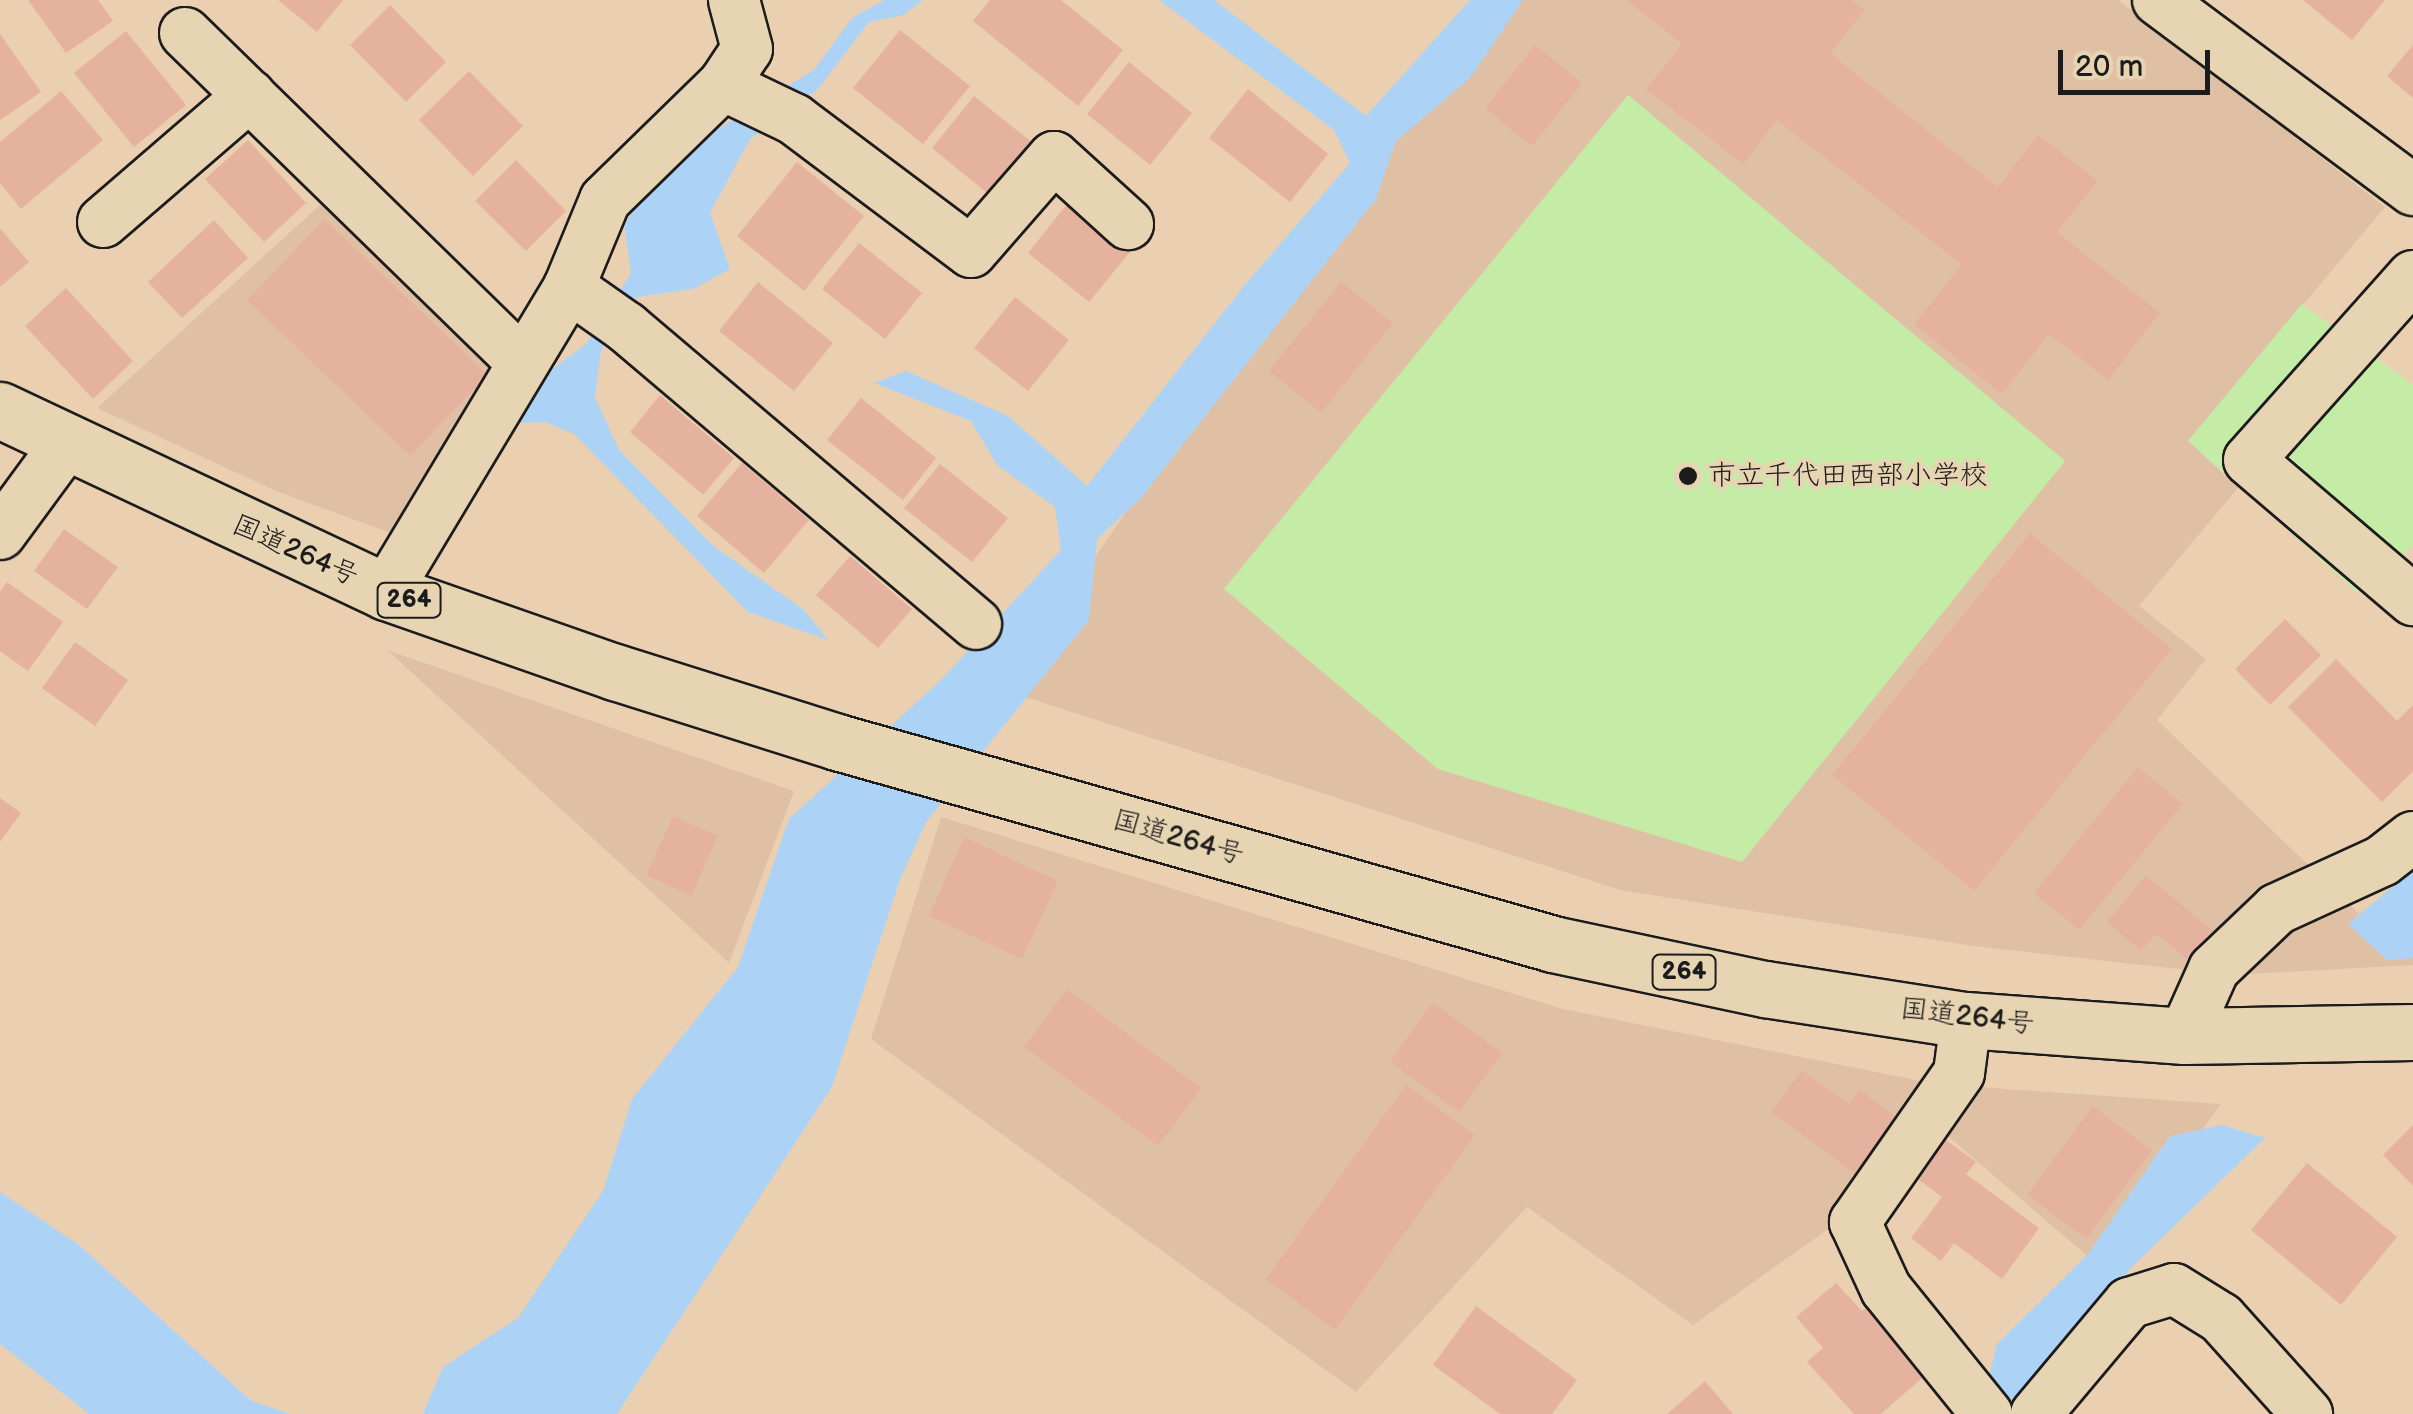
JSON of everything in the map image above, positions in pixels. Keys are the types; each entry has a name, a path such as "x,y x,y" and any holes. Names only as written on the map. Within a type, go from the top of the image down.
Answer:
{"highway":[{"name":"国道264号","path":"0,410 386,592 837,742 1553,944 1765,988 1966,1020 2184,1036 2413,1032"}],"street":[{"path":"599,307 606,200 723,85 747,50 734,0"},
{"path":"2158,0 2413,190"},
{"path":"185,32 520,360"},
{"path":"723,85 794,119 970,252 1054,157 1128,224"},
{"path":"103,222 250,95"},
{"path":"2413,276 2249,460 2413,600"},
{"path":"386,592 520,360 599,307"},
{"path":"599,307 976,624"},
{"path":"0,534 66,444"},
{"path":"2184,1036 2214,969 2276,909 2382,861 2413,836"},
{"path":"1966,1020 1959,1073 1855,1222 1886,1289 1981,1403"},
{"path":"2036,1414 2129,1303 2174,1289 2221,1318 2308,1414"}],"shaded area":[{"name":"市立千代田西部小学校","path":"1499,0 2118,0 2385,207 2189,441 2238,488 2139,606 2206,659 2157,720 2370,924 2413,888 2413,965 2231,975 1973,946 1620,890 1004,690 1377,145"},
{"path":"332,194 500,363 396,535 276,491 97,408"},
{"path":"387,650 794,791 729,963"},
{"path":"941,817 1563,1009 1936,1084 2221,1104 2100,1267 1921,1113 1838,1222 1693,1325 1527,1207 1356,1392 871,1039"}],"green space":[{"path":"1628,95 2065,461 1742,862 1438,769 1224,589"},
{"path":"2302,304 2413,385 2413,546 2357,592 2188,441"}],"water":[{"path":"884,0 923,0 903,15 869,22 818,89 750,139 710,213 730,269 693,289 637,297 601,351 595,397 619,450 712,545 804,610 828,640 748,612 574,434 545,422 520,423 552,369 586,344 631,273 624,224 672,157 814,70 852,18"},
{"path":"1159,0 1214,0 1366,116 1470,0 1523,0 1470,78 1396,141 1376,199 1140,499 1097,539 1089,620 926,822 899,882 832,1087 617,1414 423,1414 443,1367 518,1318 603,1191 632,1099 738,967 789,819 940,681 1061,550 1055,507 997,465 971,421 874,383 906,371 1008,416 1087,486 1244,286 1350,163 1334,130"},
{"path":"2413,870 2413,958 2387,960 2348,924"},
{"path":"2222,1125 2265,1138 2131,1268 2012,1414 1956,1414 1983,1401 1997,1344 2088,1254 2170,1136"},
{"path":"0,1192 79,1245 250,1400 290,1414 89,1414 0,1344"}],"building":[{"path":"28,0 98,0 113,21 66,53"},
{"path":"278,0 343,0 317,32"},
{"path":"990,0 1061,0 1123,50 1078,106 973,21"},
{"path":"1626,0 1852,0 1865,10 1830,53 1998,187 2038,135 2098,181 2057,232 2160,313 2108,380 2049,334 2002,394 1914,325 1962,265 1777,120 1743,164 1646,89 1682,44"},
{"path":"2303,0 2385,0 2352,40"},
{"path":"390,5 446,62 406,102 350,45"},
{"path":"900,30 970,86 923,144 853,88"},
{"path":"126,31 186,105 134,147 74,73"},
{"path":"0,34 41,92 0,120"},
{"path":"1535,45 1582,83 1532,146 1485,108"},
{"path":"2413,45 2413,98 2387,76"},
{"path":"1129,62 1192,113 1150,165 1087,114"},
{"path":"469,71 523,126 473,176 419,120"},
{"path":"1248,89 1328,154 1290,202 1209,138"},
{"path":"61,91 103,140 21,209 0,183 0,142"},
{"path":"974,96 1034,144 992,197 932,148"},
{"path":"248,140 306,203 264,242 205,179"},
{"path":"516,160 566,211 526,251 475,201"},
{"path":"797,162 864,216 804,291 737,236"},
{"path":"1068,203 1130,252 1089,302 1028,253"},
{"path":"324,219 488,375 410,456 247,300"},
{"path":"214,220 248,258 182,318 148,282"},
{"path":"0,228 29,262 0,287"},
{"path":"859,243 922,293 885,339 822,289"},
{"path":"758,282 833,343 794,391 719,331"},
{"path":"1341,282 1393,323 1321,413 1269,371"},
{"path":"66,288 133,361 93,399 25,326"},
{"path":"1015,297 1069,340 1028,391 974,348"},
{"path":"660,395 734,458 703,495 630,432"},
{"path":"861,398 936,458 903,500 827,440"},
{"path":"742,463 809,520 764,573 697,516"},
{"path":"940,464 1008,518 972,562 904,508"},
{"path":"64,529 118,567 87,609 34,571"},
{"path":"2030,533 2172,649 1974,891 1832,775"},
{"path":"850,556 912,609 878,648 816,595"},
{"path":"7,582 63,622 28,671 0,651 0,592"},
{"path":"2285,619 2321,655 2270,705 2235,669"},
{"path":"75,642 128,680 95,726 42,688"},
{"path":"2336,659 2397,721 2413,705 2413,771 2382,802 2288,707"},
{"path":"2138,767 2183,804 2079,930 2034,893"},
{"path":"0,798 21,813 0,842"},
{"path":"673,816 718,836 691,896 646,875"},
{"path":"964,837 1058,881 1022,959 929,916"},
{"path":"2146,875 2212,930 2187,959 2156,934 2141,951 2107,922"},
{"path":"1067,989 1201,1088 1158,1146 1024,1047"},
{"path":"1432,1002 1502,1053 1459,1112 1390,1062"},
{"path":"1802,1070 1849,1104 1859,1089 1898,1119 1856,1174 1771,1112"},
{"path":"1406,1085 1475,1135 1335,1330 1266,1279"},
{"path":"2093,1106 2152,1150 2086,1239 2027,1195"},
{"path":"2413,1125 2413,1186 2383,1155"},
{"path":"1939,1135 1976,1162 1966,1174 2039,1228 2002,1279 1954,1243 1941,1261 1911,1238 1942,1197 1910,1173"},
{"path":"2307,1163 2397,1237 2341,1305 2251,1230"},
{"path":"1836,1283 1862,1311 1871,1303 1930,1371 1881,1414 1854,1414 1807,1362 1823,1348 1796,1317"},
{"path":"1476,1306 1577,1380 1552,1414 1500,1414 1433,1365"},
{"path":"1705,1381 1733,1414 1667,1414"}],"place":[{"name":"市立千代田西部小学校","path":"1688,476"}]}
